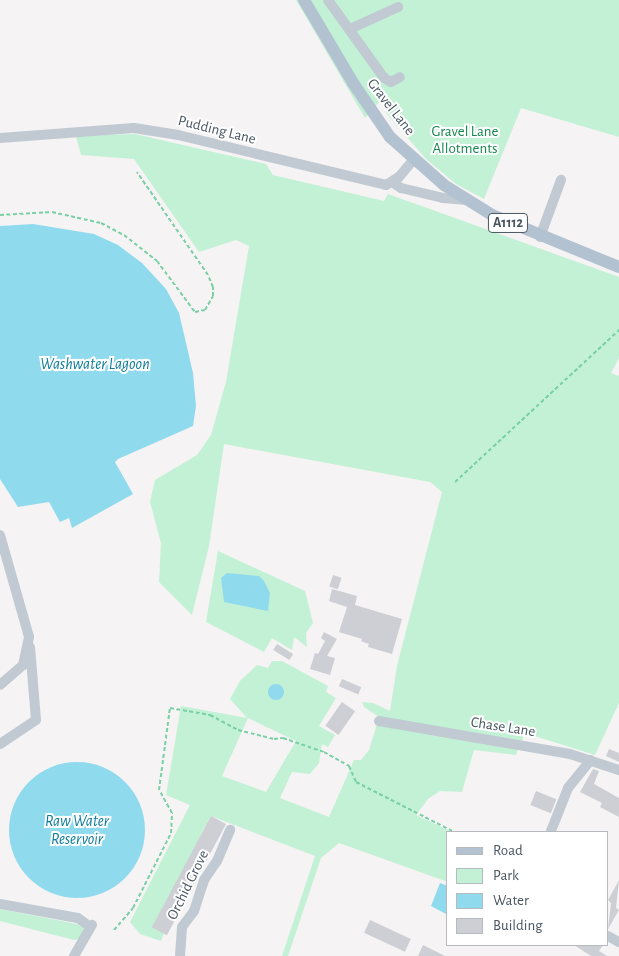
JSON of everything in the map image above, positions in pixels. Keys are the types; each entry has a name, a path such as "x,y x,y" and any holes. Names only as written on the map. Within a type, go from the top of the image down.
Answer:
{"main road":[{"name":"Gravel Lane","path":"304,0 368,106 390,137 414,159 464,200 540,237 619,267"}],"street":[{"path":"328,0 386,81 400,77"},
{"path":"350,29 398,7"},
{"name":"Pudding Lane","path":"0,138 134,128 178,135 379,184 392,182 428,194 464,200"},
{"path":"392,182 414,159"},
{"path":"540,237 561,180"},
{"path":"0,535 29,637 36,720 0,744"},
{"path":"0,685 23,665 29,637"},
{"name":"Chase Lane","path":"380,721 570,754 619,770"},
{"path":"551,831 568,788 591,760"},
{"name":"Orchid Grove","path":"181,955 182,927 194,911 204,880 217,861 230,830"},
{"path":"0,904 78,918 89,924 74,956"}],"path":[{"path":"0,215 52,212 101,223 124,235 157,261 195,312 205,310 213,296 213,286 208,275 137,172"},
{"path":"455,482 619,330"},
{"path":"114,930 140,896 171,833 172,813 158,790 170,708 210,715 238,730 274,739 283,738 324,752 350,766 356,782 452,831"}],"green space":[{"name":"Gravel Lane Allotments","path":"296,0 619,0 619,137 521,108 484,199 456,184 426,159 387,114 381,100 365,118"},
{"path":"135,134 266,164 273,175 384,201 388,194 619,277 619,358 611,373 619,376 619,703 595,755 525,733 521,743 379,717 364,707 362,702 373,703 390,711 397,666 442,492 430,482 224,444 209,546 192,615 159,582 161,543 150,502 155,480 197,455 211,435 226,382 249,246 236,240 199,252 134,159 81,155 76,136"},
{"path":"218,551 305,591 313,623 306,633 307,647 294,637 292,650 272,638 264,652 206,622"},
{"path":"272,661 282,661 328,686 326,692 336,698 319,726 335,735 328,747 322,744 319,763 310,774 292,772 280,798 329,817 354,760 361,760 369,750 377,724 518,749 516,755 474,750 462,792 440,791 428,799 416,815 450,831 446,831 446,881 339,843 321,858 288,956 282,956 315,856 211,816 207,823 214,827 206,825 202,832 161,941 140,934 130,922 190,805 166,795 181,706 247,718 230,699 240,681 257,665 268,668","holes":["248,718 296,741 266,792 222,776"]},
{"path":"0,909 77,924 84,928 82,939 74,940 0,921"}],"water":[{"name":"Washwater Lagoon","path":"33,224 94,234 118,245 142,263 166,289 179,313 193,373 196,406 193,426 118,459 115,462 133,494 72,528 69,518 60,522 49,502 18,507 0,479 0,226"},
{"path":"227,573 259,576 270,593 268,611 224,602 221,578"},
{"path":"276,684 282,686 284,692 282,698 276,700 270,698 268,692 270,686"},
{"name":"Raw Water Reservoir","path":"77,762 103,767 115,773 125,782 134,792 140,804 145,830 140,856 134,868 125,878 115,887 103,893 77,898 51,893 39,887 29,878 20,868 14,856 9,830 14,804 20,792 29,782 39,773 51,767"},
{"path":"440,883 446,885 446,914 431,906"}],"building":[{"path":"333,575 342,578 338,589 329,586"},
{"path":"332,589 357,596 355,605 402,619 392,654 368,647 369,644 361,641 362,639 339,632 347,607 329,601"},
{"path":"324,632 337,639 327,656 335,658 330,675 310,669 315,653 318,654 325,641 321,638"},
{"path":"277,644 293,654 289,660 273,650"},
{"path":"342,679 361,687 358,695 339,686"},
{"path":"342,702 355,711 338,735 325,726"},
{"path":"609,749 619,753 619,762 606,756"},
{"path":"593,769 599,771 594,784 619,798 619,817 600,807 602,803 580,792"},
{"path":"536,791 556,799 551,813 530,805"},
{"path":"211,816 226,824 167,935 152,927"},
{"path":"619,880 616,908 619,910 609,927 611,903 609,898"},
{"path":"370,920 411,939 405,952 364,933"},
{"path":"423,945 445,956 418,956"},
{"path":"576,946 602,946 599,951 607,956 591,956"}]}
